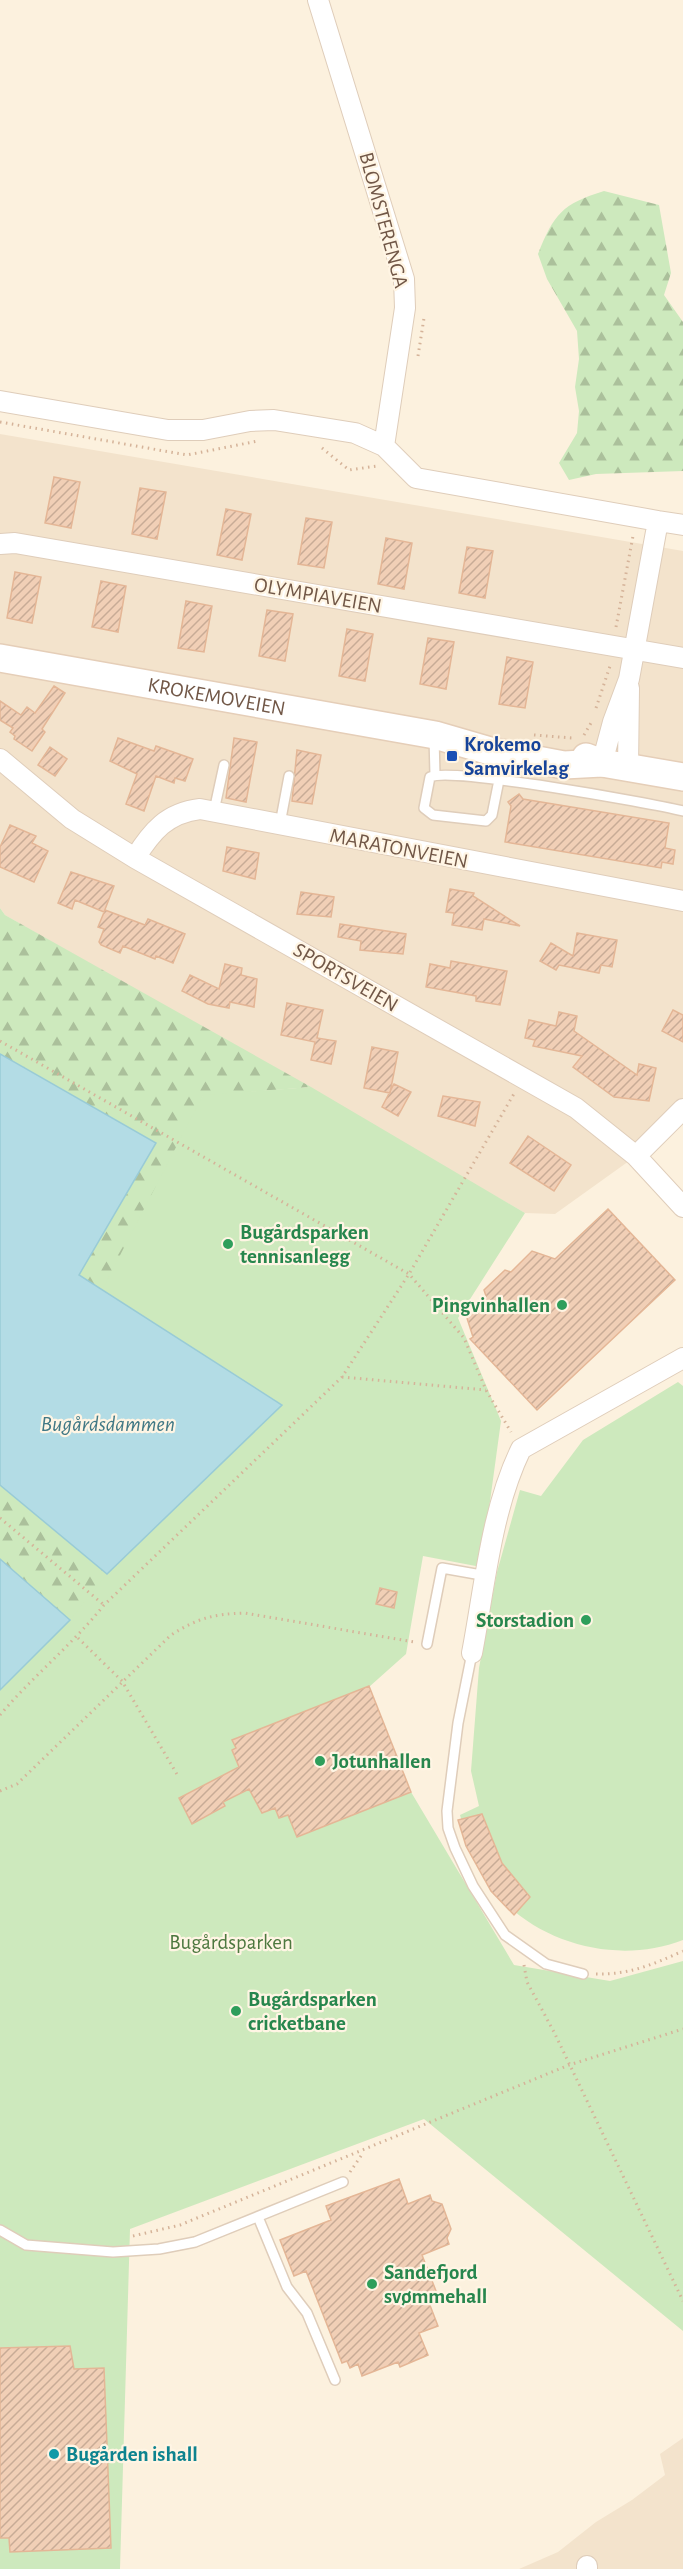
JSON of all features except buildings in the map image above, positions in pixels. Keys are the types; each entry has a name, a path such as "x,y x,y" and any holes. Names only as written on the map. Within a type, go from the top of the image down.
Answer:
{"main road":[{"name":"KROKEMOVEIEN","path":"0,658 435,735 490,752 564,765 615,765 683,777"}],"street":[{"name":"BLOMSTERENGA","path":"318,0 404,279 405,308 402,339 384,446"},
{"path":"0,401 168,430 203,430 250,421 274,420 355,433 384,446 416,478 683,525"},
{"path":"615,765 658,521"},
{"name":"OLYMPIAVEIEN","path":"0,544 15,543 683,658"},
{"path":"615,765 613,722 629,679"},
{"name":"SPORTSVEIEN","path":"0,759 72,819 135,858 576,1108 636,1156 683,1207"},
{"name":"MARATONVEIEN","path":"135,858 150,835 172,816 186,811 214,812 683,901"},
{"path":"636,1156 683,1109"},
{"path":"472,1653 509,1474 521,1449 683,1358"}],"lane":[{"path":"435,735 435,775 427,783 423,804 426,811 480,822 490,819 499,780"},
{"path":"214,812 224,765"},
{"path":"435,775 499,780 683,811"},
{"path":"280,824 289,776"},
{"path":"427,1644 442,1568 487,1576"},
{"path":"472,1653 458,1723 447,1811 448,1828 473,1886 505,1935 546,1964 583,1974"},
{"path":"0,2230 5,2236 26,2245 113,2252 159,2249 195,2242 343,2182"},
{"path":"258,2217 287,2287 307,2313 335,2379"}],"path":[{"path":"0,1041 410,1274 464,1338 486,1390 521,1449"},
{"path":"0,1715 32,1678 78,1638 104,1605 342,1377 410,1274 523,1078"},
{"path":"342,1377 486,1390"},
{"path":"0,1518 104,1605"},
{"path":"0,1791 17,1784 171,1635 194,1620 217,1614 245,1613 427,1644"},
{"path":"78,1638 122,1681 178,1776"},
{"path":"522,1949 526,1982 569,2065 683,2301"},
{"path":"583,1974 616,1975 643,1969 683,1951"},
{"path":"113,2252 135,2235 180,2225 569,2065 683,2029"},
{"path":"343,2182 364,2151"}],"shaded area":[{"path":"0,434 683,551 683,1106 636,1156 555,1214 525,1213 5,915 0,908"},
{"path":"683,2438 683,2569 519,2569 558,2552 596,2522 632,2500 665,2475 660,2454"}],"green space":[{"path":"604,191 659,205 671,273 664,295 683,322 683,471 596,474 569,480 559,463 577,433 579,411 575,387 579,359 577,331 547,279 538,254 549,229 561,212 578,201"},
{"path":"0,908 5,915 311,1087 203,1096 138,1252 101,1292 79,1275 156,1143 0,1054"},
{"name":"Bugårdsparken","path":"311,1087 525,1213 458,1318 501,1421 481,1567 423,1556 406,1654 369,1687 411,1792 514,1965 610,1981 683,1961 683,2331 424,2119 130,2229 120,2569 0,2569 0,1690 70,1620 107,1574 282,1405 101,1292 203,1095"},
{"name":"Storstadion","path":"678,1382 683,1386 683,1940 631,1951 604,1949 577,1944 552,1935 529,1922 508,1906 490,1886 475,1861 460,1815 479,1806 471,1771 479,1668 497,1572 520,1490 541,1496 583,1440"},
{"path":"282,1405 83,1627 70,1620 0,1559 0,1485 108,1574"}],"water":[{"name":"Bugårdsdammen","path":"0,1054 156,1143 79,1275 282,1405 107,1574 0,1485"},
{"path":"0,1559 70,1620 0,1690"}],"place":[{"name":"Krokemo Samvirkelag","path":"452,756"},
{"name":"Bugårdsparken tennisanlegg","path":"228,1244"},
{"name":"Pingvinhallen","path":"562,1305"},
{"name":"Storstadion","path":"586,1620"},
{"name":"Jotunhallen","path":"320,1761"},
{"name":"Bugårdsparken cricketbane","path":"236,2011"},
{"name":"Sandefjord svømmehall","path":"372,2284"},
{"name":"Bugården ishall","path":"54,2454"}]}
